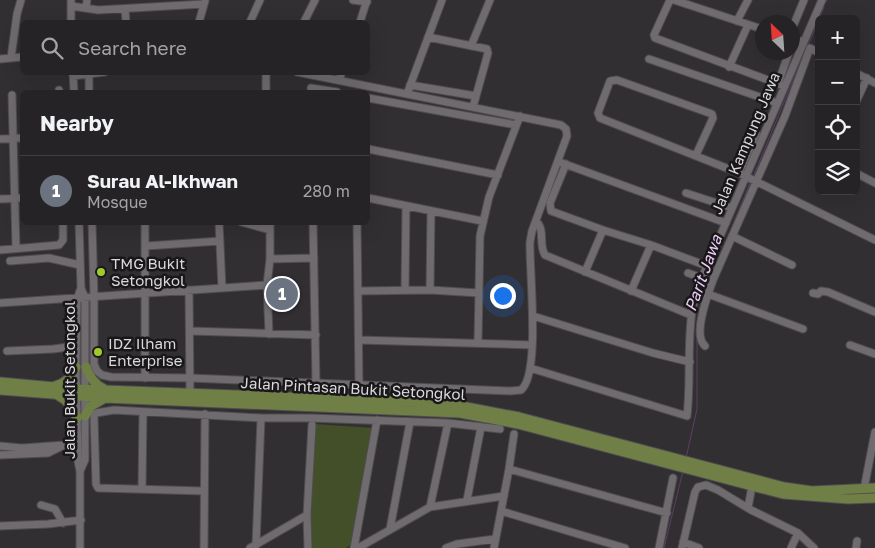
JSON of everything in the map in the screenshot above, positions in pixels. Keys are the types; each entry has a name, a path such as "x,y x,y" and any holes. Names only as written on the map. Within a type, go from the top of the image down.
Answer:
{"main road":[{"path":"47,386 56,386 65,382 72,375 76,367"},
{"path":"58,395 85,417 91,406 106,394 90,377 86,367"},
{"name":"Jalan Pintasan Bukit Setongkol","path":"0,382 47,386 81,393"},
{"name":"Jalan Pintasan Bukit Setongkol","path":"106,394 190,386 461,406 518,417 678,463"},
{"name":"Jalan Pintasan Bukit Setongkol","path":"0,390 58,395 81,393 106,394 313,407 460,412 784,487 812,491 875,488"},
{"name":"Jalan Pintasan Bukit Setongkol","path":"691,466 783,494 829,498 875,498"}],"street":[{"path":"11,58 17,14 21,0"},
{"path":"86,8 87,0"},
{"path":"109,9 110,0"},
{"path":"251,20 260,0"},
{"path":"305,20 315,0"},
{"path":"353,0 367,1 361,20"},
{"path":"407,94 442,0"},
{"path":"471,46 490,0"},
{"path":"670,0 654,35 655,38 784,86"},
{"path":"674,0 755,27"},
{"path":"737,21 748,0"},
{"path":"798,15 804,0"},
{"name":"Jalan Kampung Jawa","path":"706,346 701,340 701,329 708,294 732,236 749,177 777,103 822,0"},
{"path":"71,20 71,3 86,8 125,9 205,2 200,20"},
{"path":"125,9 126,20"},
{"path":"729,67 748,25"},
{"path":"428,37 487,49 473,107"},
{"path":"800,41 804,42"},
{"name":"Jalan Kampung Jawa","path":"530,368 687,416 690,384 691,315 702,278 732,208 785,116 810,48 815,51"},
{"path":"0,59 20,57"},
{"path":"649,59 777,103"},
{"path":"776,83 779,81 786,60"},
{"path":"73,75 75,90"},
{"path":"76,90 85,75"},
{"path":"85,75 89,90"},
{"path":"266,75 266,90"},
{"path":"92,225 94,364 97,371 102,375 145,378 190,386 316,383 520,390 527,382 532,345 533,316 530,247 536,221 567,136 566,129 561,125 520,116 307,75"},
{"path":"339,80 341,75"},
{"path":"860,75 875,83"},
{"path":"310,76 311,90"},
{"path":"860,93 867,78"},
{"path":"696,155 712,114 614,79 610,81 598,115 602,120 749,177 875,240"},
{"path":"410,85 476,96"},
{"path":"12,95 13,138 19,198 16,248"},
{"path":"370,98 516,125"},
{"path":"775,112 785,116"},
{"path":"478,343 480,236 482,221 489,197 520,116"},
{"name":"Jalan Kampung Jawa","path":"749,177 756,134"},
{"path":"0,139 20,138"},
{"path":"370,149 498,175"},
{"path":"557,161 726,223"},
{"path":"566,164 550,203 551,211 707,266"},
{"path":"860,175 875,182"},
{"path":"686,193 732,208"},
{"path":"0,199 19,198"},
{"path":"370,198 482,221"},
{"path":"405,290 406,206"},
{"path":"430,290 431,211"},
{"path":"536,221 541,227 542,248 545,255 691,315"},
{"path":"0,250 58,245 63,236 63,225"},
{"name":"Jalan Bukit Setongkol","path":"79,225 81,288 85,298 86,367 81,393"},
{"path":"145,225 145,378"},
{"path":"219,225 222,288"},
{"path":"313,225 316,383"},
{"path":"357,225 359,384"},
{"path":"269,334 270,226"},
{"path":"585,272 602,230"},
{"path":"732,236 792,265"},
{"path":"146,246 220,241"},
{"path":"631,291 650,245"},
{"path":"10,261 49,258 80,265"},
{"path":"270,259 314,258"},
{"path":"688,273 702,278"},
{"path":"0,303 268,285"},
{"name":"Jalan Bukit Setongkol","path":"80,471 86,460 85,417 76,367 77,299 81,288"},
{"path":"189,290 190,386"},
{"path":"358,291 430,290 479,293"},
{"path":"813,293 828,292 875,312"},
{"path":"708,294 803,329"},
{"path":"533,316 690,362"},
{"path":"190,331 316,335"},
{"path":"359,340 532,345"},
{"path":"850,345 875,354"},
{"path":"7,351 53,350 76,346"},
{"path":"308,548 307,515 313,407"},
{"path":"204,491 98,488 85,417 107,410 312,420 448,423 500,429"},
{"path":"142,489 143,412"},
{"path":"204,548 205,414"},
{"name":"Jalan Bukit Setongkol","path":"80,547 80,471 77,443 85,417"},
{"path":"253,546 260,418"},
{"path":"356,548 377,420"},
{"path":"390,529 410,422"},
{"path":"430,507 448,423"},
{"path":"466,500 481,426"},
{"path":"864,489 875,432"},
{"path":"494,548 510,469 514,434"},
{"path":"0,446 22,448 77,443"},
{"path":"0,455 48,453 64,445"},
{"path":"510,469 667,513"},
{"path":"659,548 673,478"},
{"path":"699,548 682,545 695,492 698,487 706,485 798,533 814,548"},
{"path":"748,508 752,486"},
{"path":"356,548 430,507 466,500 504,496"},
{"path":"41,505 55,509 63,523"},
{"path":"501,511 625,548"},
{"path":"253,546 307,515"},
{"path":"0,526 63,523 81,520"},
{"path":"791,548 798,533"},
{"path":"446,548 457,544 495,538"}],"green space":[{"path":"314,424 374,428 354,543 346,548 310,548"}],"waterway":[{"name":"Parit Jawa","path":"808,46 824,7"},
{"name":"Parit Jawa","path":"753,177 804,54"},
{"name":"Parit Jawa","path":"725,244 750,183"},
{"name":"Parit Jawa","path":"703,300 705,292"},
{"name":"Parit Jawa","path":"697,322 701,306"},
{"name":"Parit Jawa","path":"686,458 697,409 697,336"},
{"name":"Parit Jawa","path":"664,548 683,471"}],"place":[{"name":"TMG Bukit Setongkol","path":"101,272"},
{"name":"Surau Al-Ikhwan","path":"282,294"},
{"name":"IDZ Ilham Enterprise","path":"98,352"}]}
